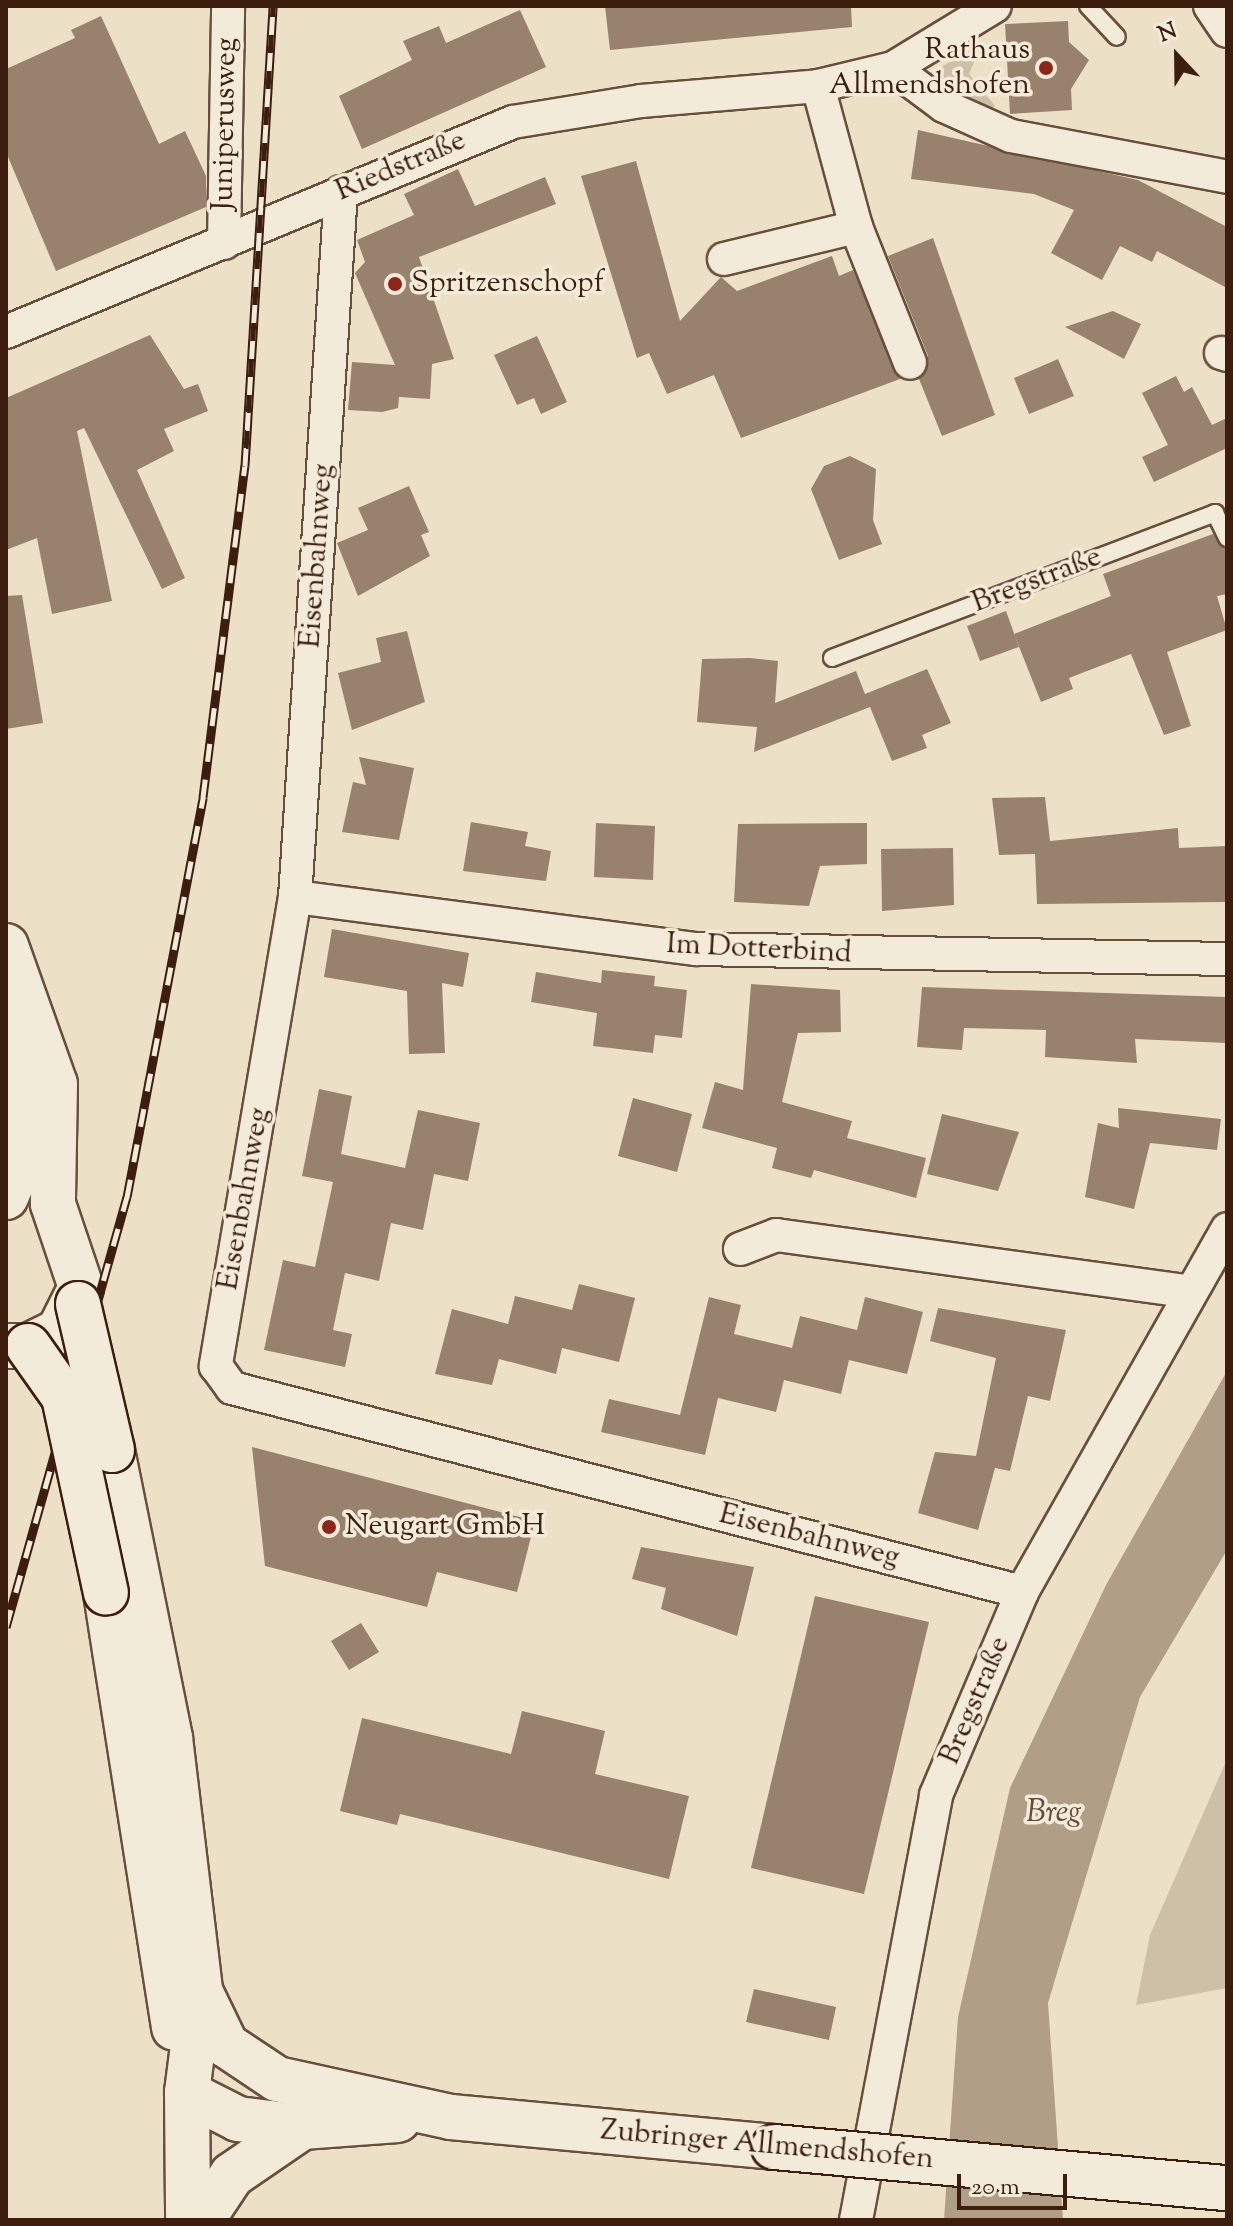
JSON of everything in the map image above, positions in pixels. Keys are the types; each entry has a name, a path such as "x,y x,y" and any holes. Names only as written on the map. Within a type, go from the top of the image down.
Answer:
{"main road":[{"path":"6,946 25,1015 55,1084 53,1204 60,1233 81,1270 78,1304 112,1450 170,1738 200,1991 187,2093 188,2220"},
{"path":"6,1197 16,1173 25,1015"},
{"path":"6,1216 60,1233"},
{"path":"78,1304 59,1331 13,1347 64,1397 106,1593 187,2093"},
{"path":"200,1991 226,2045 277,2079 451,2117"},
{"path":"187,2093 238,2119 302,2127 451,2117"},
{"name":"Zubringer Allmendshofen","path":"451,2117 1227,2188"},
{"path":"202,2220 232,2175 302,2127"}],"street":[{"name":"Juniperusweg","path":"224,243 228,6"},
{"name":"Riedstraße","path":"6,332 513,122 641,101 818,86 893,68 995,6"},
{"path":"1210,6 1227,31"},
{"path":"893,68 944,106 1011,136 1227,177"},
{"path":"818,86 856,227 910,363"},
{"name":"Eisenbahnweg","path":"341,192 295,897 216,1366 232,1388 1022,1592"},
{"path":"724,259 856,227"},
{"name":"Im Dotterbind","path":"295,897 696,949 1227,959"},
{"name":"Bregstraße","path":"856,2220 936,1795 1022,1592 1186,1291 1227,1229"},
{"path":"740,1249 776,1235 1186,1291"}],"lane":[{"path":"1088,6 1117,37"},
{"name":"Bregstraße","path":"832,658 1215,513 1227,538"}],"shaded area":[{"path":"982,44 969,74 995,106 987,113 927,75"},
{"path":"1227,1759 1227,1988 1136,2005 1150,1935"}],"water":[{"name":"Breg","path":"1227,1371 1227,1550 1140,1697 1048,2003 1063,2220 944,2220 958,2017 1010,1788 1106,1585"}],"building":[{"path":"605,6 851,6 852,27 610,50"},
{"path":"520,10 546,67 362,149 339,96 412,60 403,41 439,26 446,43"},
{"path":"101,16 159,144 185,131 206,176 206,207 56,271 6,152 6,69 75,38 71,30"},
{"name":"Rathaus Allmendshofen","path":"1068,21 1069,42 1089,60 1071,89 1072,110 1010,114 1005,24"},
{"path":"918,130 1138,180 1227,227 1227,288 1157,251 1152,262 1120,246 1102,280 1051,253 1074,210 1034,194 911,179"},
{"path":"636,161 680,321 721,277 737,291 832,256 839,276 853,270 900,379 741,438 714,375 667,394 649,353 637,358 581,176"},
{"path":"458,169 475,206 545,177 556,204 419,257 454,359 432,364 430,399 399,397 398,408 382,412 348,410 352,362 395,365 355,273 365,262 357,240 414,215 404,194"},
{"path":"933,238 995,415 942,436 919,379 928,356 888,256"},
{"path":"1113,311 1141,324 1124,359 1065,327"},
{"path":"150,335 184,389 198,384 208,411 164,429 174,451 137,470 185,578 162,589 84,428 77,431 112,601 52,614 37,538 6,550 6,398"},
{"path":"537,336 567,402 541,414 534,398 517,405 494,355"},
{"path":"1058,359 1074,396 1029,414 1014,378"},
{"path":"1176,376 1184,392 1192,387 1212,425 1227,418 1227,448 1154,482 1142,457 1168,445 1142,393"},
{"path":"850,456 876,469 873,520 882,544 839,560 811,489 824,466"},
{"path":"409,486 429,532 421,535 430,556 358,596 337,543 368,530 358,508"},
{"path":"1213,534 1227,549 1227,594 1217,596 1227,630 1167,652 1191,726 1164,735 1131,654 1069,678 1073,689 1041,702 1014,634 1111,596 1103,574"},
{"path":"22,595 43,723 6,729 6,596"},
{"path":"1006,611 1019,647 980,661 967,626"},
{"path":"407,631 425,702 352,730 338,673 381,662 376,638"},
{"path":"702,659 778,661 775,703 856,671 865,694 927,669 951,723 922,735 927,748 892,761 870,707 754,752 757,727 697,722"},
{"path":"359,757 414,768 399,840 342,832 353,782 366,785"},
{"path":"1045,797 1050,841 1178,828 1179,848 1227,846 1227,902 1037,904 1035,854 999,855 992,798"},
{"path":"471,822 528,832 525,846 551,851 546,881 463,871"},
{"path":"596,823 655,826 653,880 594,877"},
{"path":"867,823 867,864 820,866 809,906 734,902 738,824"},
{"path":"953,848 954,905 882,911 881,849"},
{"path":"332,929 469,953 463,987 442,983 445,1053 409,1054 407,991 324,977"},
{"path":"602,970 655,976 654,986 687,990 682,1038 655,1035 653,1053 593,1046 597,1013 531,1002 536,972 601,983"},
{"path":"751,984 840,990 841,1032 798,1033 782,1102 852,1121 847,1138 926,1158 916,1198 814,1170 811,1178 772,1168 777,1148 702,1128 715,1082 743,1090"},
{"path":"922,987 1227,997 1227,1043 1135,1039 1137,1063 1045,1057 1046,1030 964,1028 962,1050 917,1047"},
{"path":"319,1089 352,1096 341,1154 405,1168 418,1110 480,1123 468,1181 434,1174 423,1230 391,1223 379,1281 345,1273 333,1330 352,1334 345,1367 264,1350 283,1260 315,1267 333,1182 302,1176"},
{"path":"633,1098 692,1114 677,1172 618,1156"},
{"path":"1118,1108 1221,1119 1217,1150 1150,1143 1134,1209 1085,1197 1098,1123 1119,1128"},
{"path":"942,1114 1019,1132 998,1191 927,1174"},
{"path":"579,1284 635,1298 619,1362 562,1348 556,1374 499,1359 492,1385 435,1374 452,1309 508,1324 515,1296 572,1310"},
{"path":"709,1297 741,1305 734,1334 792,1348 800,1316 857,1330 865,1297 923,1312 907,1374 849,1360 841,1394 784,1380 776,1412 718,1398 705,1455 601,1432 609,1399 680,1415"},
{"path":"938,1308 1066,1330 1050,1401 1028,1396 1010,1471 995,1468 978,1530 918,1513 935,1452 976,1456 996,1358 930,1341"},
{"path":"252,1447 535,1521 517,1592 437,1572 427,1607 265,1566"},
{"path":"641,1547 754,1567 737,1636 661,1609 666,1588 632,1579"},
{"path":"815,1596 929,1622 864,1894 751,1868"},
{"path":"361,1623 379,1652 349,1670 331,1641"},
{"path":"522,1711 605,1731 595,1774 689,1796 669,1879 400,1814 397,1825 340,1811 362,1718 511,1754"},
{"path":"754,1989 836,2007 829,2040 746,2022"}],"railway":[{"path":"6,1627 127,1197 203,797 245,466 273,6"}],"place":[{"name":"Rathaus Allmendshofen","path":"1046,68"},
{"name":"Spritzenschopf","path":"395,284"},
{"name":"Neugart GmbH","path":"329,1527"}]}
